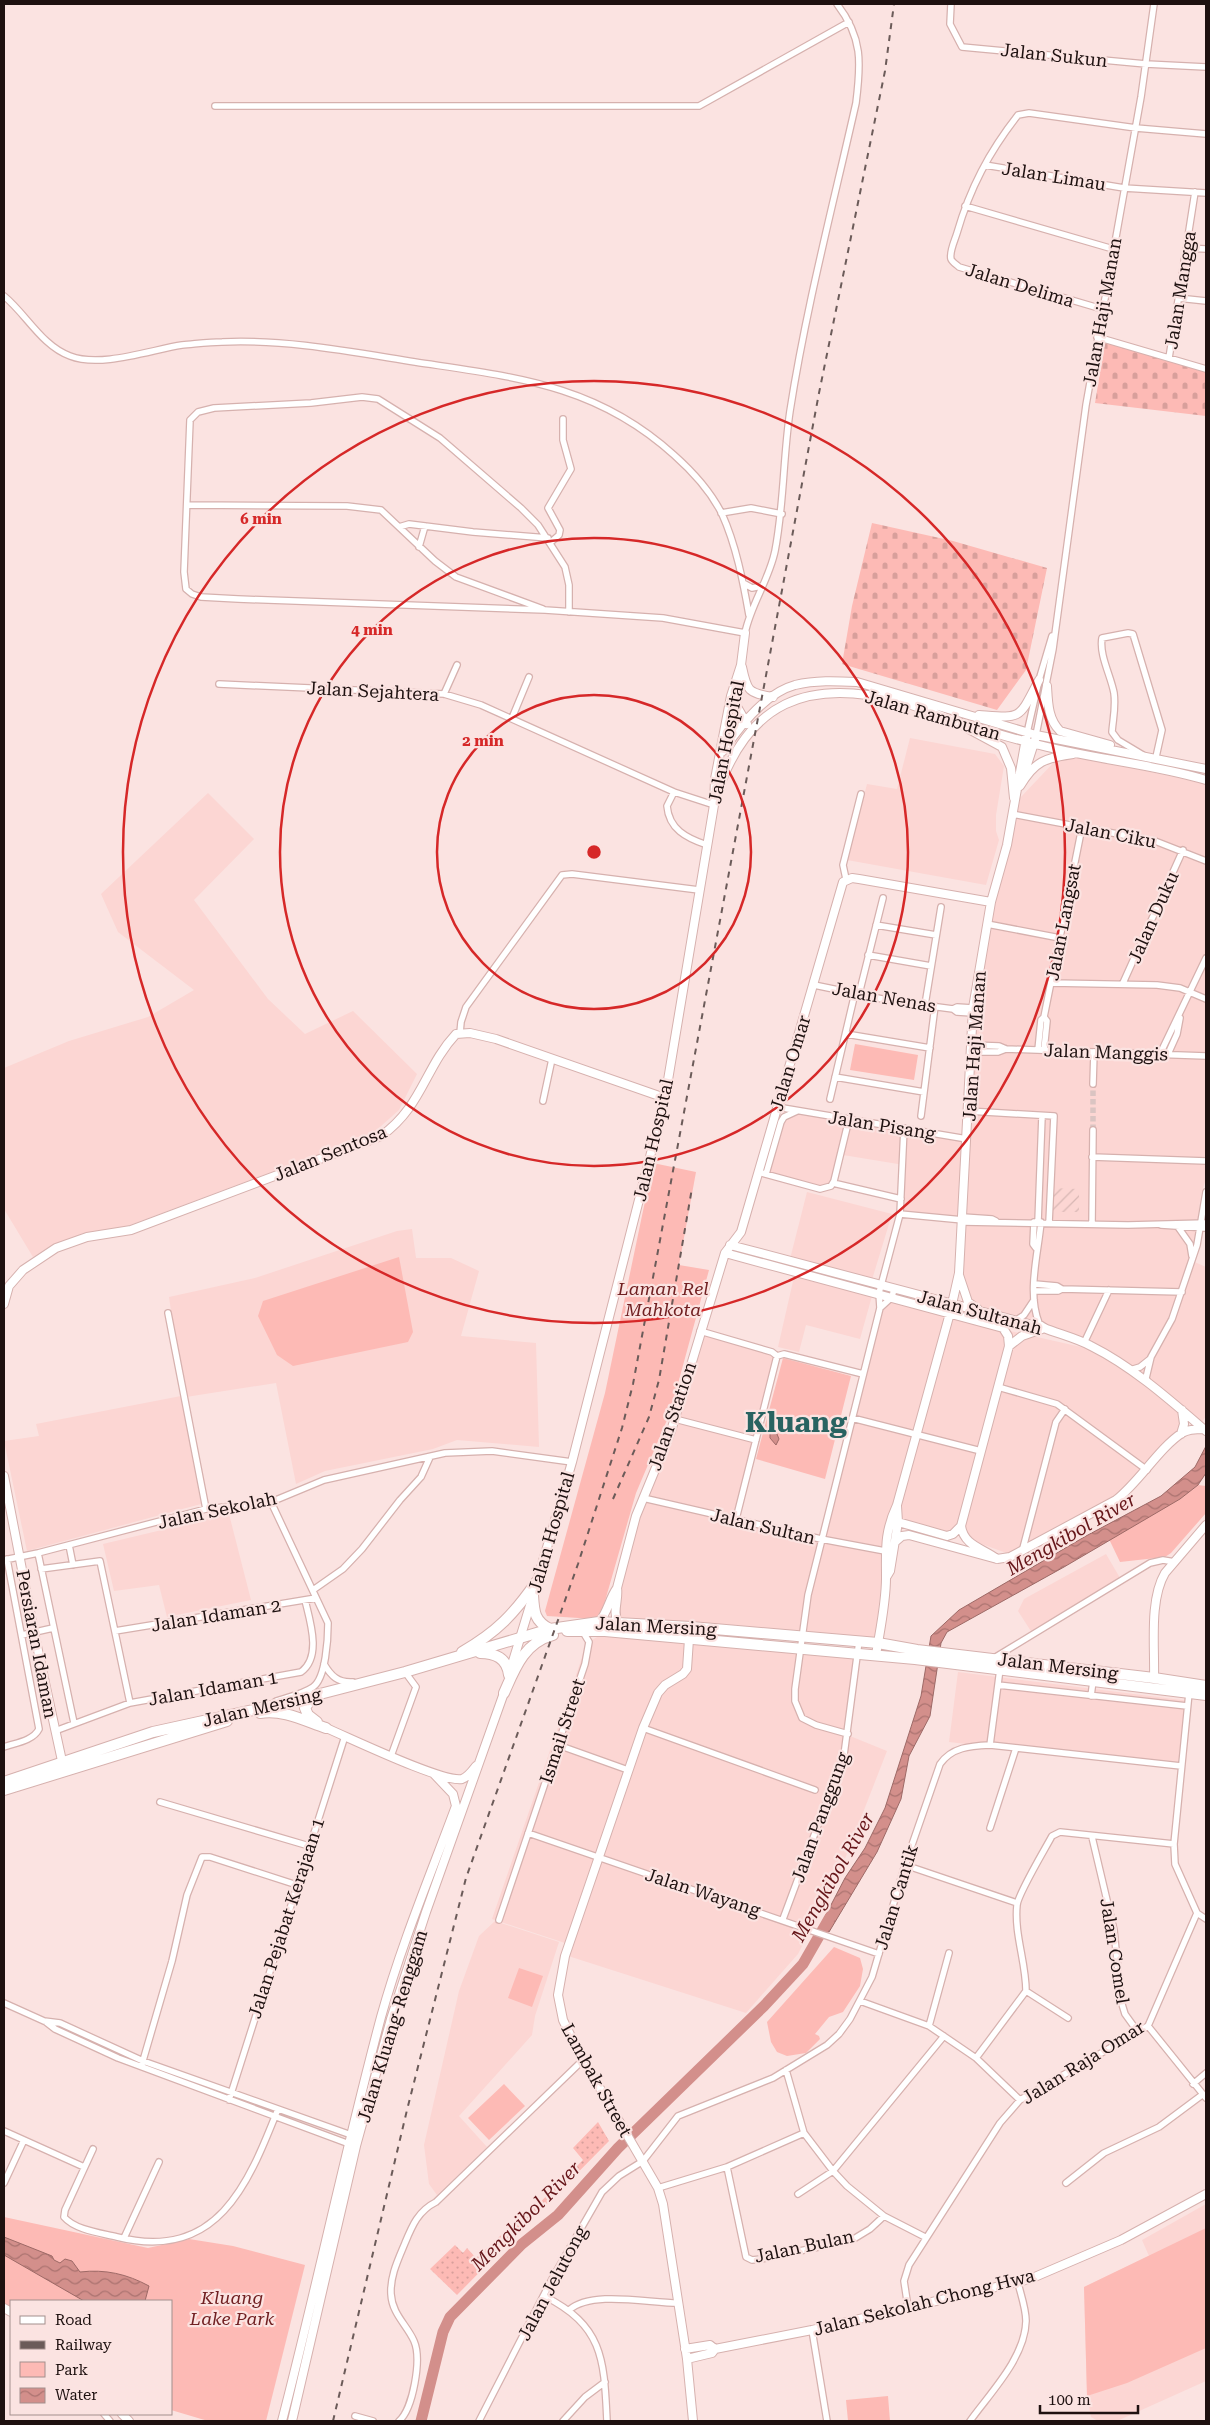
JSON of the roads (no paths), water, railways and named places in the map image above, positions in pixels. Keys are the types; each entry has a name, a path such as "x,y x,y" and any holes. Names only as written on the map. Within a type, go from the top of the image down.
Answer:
{"highway":[{"path":"446,1660 477,1643 500,1626 516,1611 537,1581"},
{"path":"504,1693 518,1662 525,1652 549,1633 534,1615 533,1595"},
{"name":"Jalan Mersing","path":"4,1782 153,1732 289,1702 405,1672 520,1639 599,1622 859,1641 878,1643 916,1654"},
{"path":"668,1627 686,1632 689,1640"},
{"name":"Jalan Mersing","path":"549,1633 605,1631 857,1654 916,1654 952,1658 994,1658 1206,1686"},
{"path":"474,1652 488,1653 502,1659 508,1667 509,1675"},
{"name":"Jalan Mersing","path":"952,1658 1000,1669 1206,1696"},
{"path":"326,1728 308,1715 306,1705 313,1700 351,1690 364,1683"},
{"path":"4,1790 242,1716 268,1712 287,1714 326,1728"}],"street":[{"path":"569,612 568,574 549,540 521,508 440,438 378,399 369,397 311,404 214,408 198,412 190,420 184,582 186,589 192,594 248,600 545,610 569,612 663,618 745,633 748,614 775,553 782,514 790,414 798,366 856,103 860,53 857,40 849,22 837,4"},
{"name":"Jalan Sukun","path":"950,4 950,24 962,47 1146,64 1206,67"},
{"name":"Jalan Haji Manan","path":"1020,782 1028,767 1047,686 1076,467 1097,337 1136,128 1154,4"},
{"path":"215,106 699,106 849,22"},
{"name":"Jalan Delima","path":"1102,309 959,267 951,259 951,251 974,182 1018,115 1029,114 1136,128"},
{"path":"1136,128 1206,134"},
{"name":"Jalan Limau","path":"985,165 1124,188 1206,193"},
{"name":"Jalan Mangga","path":"1169,358 1195,192"},
{"path":"965,206 1113,249"},
{"path":"1186,248 1206,250"},
{"path":"4,296 54,347 70,356 106,359 182,345 223,342 268,342 390,358 543,383 580,395 620,414 654,436 692,471 721,513 743,583 748,614"},
{"path":"1178,298 1206,301"},
{"path":"1097,337 1206,369"},
{"path":"399,528 409,524 549,540 559,535 560,530 548,508 571,469 563,440 563,419"},
{"path":"187,505 375,508 380,510 419,547 456,577 545,610"},
{"path":"721,513 751,508 782,514"},
{"path":"419,547 425,526"},
{"path":"743,583 752,588 762,586"},
{"name":"Jalan Haji Manan","path":"897,1505 951,1309 959,1273 972,1011 991,902 1007,845 1020,782 1025,742 1039,680 1056,622"},
{"name":"Jalan Hospital","path":"520,1639 572,1462 665,1098 714,805 715,779 722,753 731,696 741,665 745,633"},
{"path":"1143,755 1118,740 1112,732 1115,715 1114,695 1103,654 1102,638 1128,633 1133,634 1162,730 1156,757"},
{"path":"444,694 457,665"},
{"path":"741,665 749,690 755,694 773,697"},
{"path":"741,665 736,705 744,721 752,729"},
{"path":"512,718 529,677"},
{"name":"Jalan Rambutan","path":"722,753 744,721 773,697 794,686 827,680 857,682 1027,733 1156,757 1206,769"},
{"path":"964,714 1005,718 1016,716 1027,704 1039,680"},
{"name":"Jalan Sejahtera","path":"219,684 444,694 481,705 674,792 714,805"},
{"path":"1047,686 1051,717 1054,725 1060,731 1101,741 1118,750"},
{"name":"Jalan Rambutan","path":"714,805 731,761 752,729 780,706 823,692 856,692 899,701 1025,742 1206,780"},
{"path":"957,721 1002,747 1011,768 1015,800"},
{"path":"1018,790 1028,772 1043,760 1080,753"},
{"path":"674,792 666,806 672,825 681,834 707,845"},
{"path":"861,794 842,865 846,879 859,879 991,902"},
{"name":"Jalan Ciku","path":"1012,814 1155,841 1183,850 1206,861"},
{"name":"Jalan Langsat","path":"1041,1050 1041,1020 1044,1017 1082,827"},
{"name":"Jalan Duku","path":"1123,983 1183,850"},
{"path":"665,1098 496,1039 460,1033 460,1022 470,1001 562,875 572,874 699,890"},
{"name":"Jalan Omar","path":"730,1245 741,1232 762,1173 777,1107 814,986 841,887 846,879"},
{"path":"830,1099 883,898"},
{"path":"925,1005 940,907"},
{"path":"987,924 1060,938"},
{"path":"876,925 936,935"},
{"path":"868,955 931,966"},
{"path":"1160,1054 1206,958"},
{"name":"Jalan Duku","path":"1051,983 1157,985 1180,988 1206,999"},
{"name":"Jalan Nenas","path":"814,986 925,1005 953,1009 957,1007 972,1011"},
{"path":"921,1116 935,1006"},
{"path":"1168,1054 1177,1034 1180,1014"},
{"name":"Jalan Sentosa","path":"4,1304 10,1286 23,1270 56,1248 87,1237 131,1230 381,1136 398,1124 410,1109 450,1041 460,1033"},
{"path":"846,1034 930,1048"},
{"name":"Jalan Manggis","path":"971,1048 998,1052 1006,1049 1206,1056"},
{"path":"1094,1052 1094,1084"},
{"path":"544,1101 552,1059"},
{"path":"835,1077 924,1092"},
{"name":"Jalan Pisang","path":"777,1107 967,1139"},
{"path":"797,1111 784,1117 781,1122 762,1173 820,1189 833,1183 849,1119"},
{"path":"968,1111 1054,1116 1049,1223"},
{"path":"1042,1116 1038,1222 1033,1244 1036,1248 1034,1300 1039,1324 1046,1329"},
{"path":"848,1734 816,1725 802,1718 794,1701 795,1686 808,1595 880,1308 880,1289 900,1214 904,1128"},
{"path":"1092,1224 1093,1130"},
{"path":"1092,1157 1206,1161"},
{"path":"833,1183 900,1199"},
{"path":"1148,1383 1146,1378 1151,1357 1172,1319 1193,1258 1203,1225 1206,1196"},
{"path":"900,1214 963,1220 992,1219 996,1221 1049,1223 1159,1224 1178,1227 1203,1225"},
{"path":"1159,1224 1167,1222 1203,1225"},
{"path":"1178,1227 1190,1244 1193,1258"},
{"name":"Jalan Station","path":"618,1623 615,1612 618,1598 617,1588 636,1516 675,1419 700,1331 725,1253 730,1245"},
{"name":"Jalan Sultanah","path":"730,1245 951,1309 1003,1328 1008,1336 1009,1346"},
{"name":"Jalan Sultanah","path":"725,1253 880,1289"},
{"path":"959,1273 968,1302 991,1315"},
{"path":"1034,1287 1058,1292 1062,1289 1182,1292"},
{"path":"1084,1343 1109,1290"},
{"path":"880,1308 893,1293"},
{"path":"1015,1321 1024,1315 1034,1300"},
{"name":"Jalan Sultanah","path":"951,1309 1015,1321 1046,1329 1084,1343 1148,1383 1205,1430"},
{"path":"168,1313 206,1509"},
{"path":"997,1559 968,1542 962,1534 961,1526 1009,1346 1022,1336 1046,1329"},
{"path":"700,1331 772,1352 778,1356"},
{"path":"778,1356 784,1354 863,1374"},
{"path":"736,1519 778,1356"},
{"path":"1129,1370 1140,1367 1151,1357"},
{"path":"998,1387 1054,1402 1147,1470"},
{"path":"1022,1552 1056,1422 1065,1409"},
{"path":"1181,1434 1184,1424 1182,1410"},
{"path":"852,1418 981,1451"},
{"path":"675,1419 756,1440"},
{"path":"895,1542 902,1536 912,1535 997,1559 1010,1557 1116,1500 1132,1488 1181,1434 1192,1430 1205,1430"},
{"name":"Jalan Sekolah","path":"6,1559 38,1553 206,1509 270,1502 324,1480 445,1453 492,1451 572,1462"},
{"path":"313,1590 343,1569 370,1539 421,1477 430,1457"},
{"path":"4,1476 20,1557"},
{"name":"Jalan Sultan","path":"643,1498 821,1539 884,1551"},
{"path":"253,1709 314,1687 319,1681 328,1641 328,1623 270,1502"},
{"path":"886,1578 890,1571 895,1542 898,1522 897,1505"},
{"path":"876,1655 886,1578 884,1551 890,1520 897,1505"},
{"path":"898,1522 947,1536 953,1534 961,1526"},
{"path":"1154,1678 1156,1598 1160,1582 1206,1525"},
{"path":"69,1545 73,1565"},
{"path":"38,1553 74,1723"},
{"name":"Persiaran Idaman","path":"20,1557 62,1761"},
{"path":"4,1747 36,1735 38,1722 6,1559"},
{"path":"994,1658 1150,1563 1163,1560 1175,1562"},
{"path":"41,1569 100,1561 130,1703"},
{"name":"Jalan Station","path":"599,1622 604,1616 612,1595 617,1588"},
{"name":"Jalan Idaman 2","path":"115,1631 316,1598"},
{"name":"Jalan Idaman 1","path":"55,1731 130,1703 301,1672 309,1662 313,1646 305,1600"},
{"path":"22,1635 53,1628"},
{"name":"Ismail Street","path":"500,1920 589,1649 587,1636 581,1631"},
{"name":"Jalan Kluang-Renggam","path":"292,2421 356,2146 390,2019 504,1693 520,1639"},
{"name":"Lambak Street","path":"689,1640 686,1669 683,1674 664,1685 658,1693 643,1728 597,1857 565,1956 558,1995 563,2020 583,2060 658,2188 663,2204 687,2359 693,2421"},
{"name":"Jalan Panggung","path":"783,1919 844,1755 859,1641"},
{"path":"324,1664 330,1675 338,1680 349,1683 364,1683"},
{"path":"990,1745 1000,1669"},
{"path":"391,1756 416,1687 405,1672"},
{"path":"1091,1696 1093,1681"},
{"name":"Jalan Mersing","path":"998,1685 1187,1706"},
{"path":"1189,1693 1174,1844 1175,1864 1197,1913 1206,1919"},
{"path":"326,1728 434,1774 460,1779 468,1776 480,1761"},
{"path":"643,1728 815,1790"},
{"name":"Persiaran Idaman","path":"55,1731 65,1752 85,1754"},
{"name":"Jalan Pejabat Kerajaan 1","path":"229,2100 344,1736"},
{"path":"558,1745 628,1770"},
{"name":"Jalan Cantik","path":"643,2161 678,2116 774,2078 811,2056 839,2034 860,2001 872,1977 905,1865 940,1764 946,1755 969,1746 990,1745 1181,1766"},
{"path":"990,1828 1016,1748"},
{"name":"Jalan Kluang-Renggam","path":"282,2421 296,2368 347,2144 392,1981 456,1806 453,1794 434,1774"},
{"path":"160,1802 309,1846"},
{"name":"Jalan Wayang","path":"528,1833 783,1919 879,1954"},
{"path":"976,2058 1026,1990 1026,1979 1017,1928 1017,1903 1056,1833 1174,1844"},
{"name":"Jalan Comel","path":"1092,1837 1114,1930 1121,2001 1125,2014 1138,2032"},
{"path":"142,2064 174,1953 188,1888 202,1857 210,1857 297,1885"},
{"path":"905,1865 1017,1903"},
{"name":"Jalan Raja Omar","path":"908,2307 904,2281 909,2265 925,2237 1000,2123 1020,2100 1148,2026 1197,1913"},
{"path":"929,2026 949,1952"},
{"path":"1026,1990 1068,2018"},
{"path":"860,2001 929,2026 976,2058 1020,2100"},
{"path":"4,2003 44,2021 60,2024 142,2064 229,2100 356,2146"},
{"path":"1066,2183 1104,2153 1159,2127 1204,2096 1148,2026"},
{"path":"798,2194 833,2171 944,2036"},
{"path":"400,2421 405,2416 414,2386 416,2344 395,2310 391,2295 392,2281 412,2226 422,2211 436,2202 583,2060"},
{"path":"142,2064 232,2092 359,2137"},
{"path":"786,2070 804,2133 833,2171 854,2192 884,2216 925,2237"},
{"path":"1193,2084 1206,2073"},
{"path":"93,2149 65,2210 64,2217 68,2222 124,2238 159,2242 179,2238 215,2220 236,2198 245,2185 278,2109"},
{"path":"4,2131 84,2167"},
{"path":"658,2188 727,2167 804,2133"},
{"path":"4,2183 24,2140"},
{"name":"Jalan Jelutong","path":"480,2421 594,2202 619,2176 643,2161"},
{"path":"124,2238 159,2162"},
{"name":"Jalan Bulan","path":"727,2167 738,2228 747,2259 761,2259 852,2240 870,2229 884,2216"},
{"name":"Jalan Sekolah Chong Hwa","path":"687,2359 712,2353 715,2349 812,2330 1018,2283 1120,2240 1206,2194"},
{"path":"970,2421 1010,2364 1024,2340 1026,2320 1018,2283"},
{"path":"544,2296 569,2310 586,2327 597,2345 604,2366 607,2421"},
{"path":"569,2310 581,2302 596,2299 678,2303"},
{"path":"812,2330 827,2421"},
{"name":"Jalan Sekolah Chong Hwa","path":"685,2349 710,2346 715,2349"},
{"path":"563,2421 585,2397 606,2382"},
{"path":"355,2416 373,2421"}],"water":[{"path":"773,1424 779,1439 776,1445 770,1438 770,1425"},
{"name":"Mengkibol River","path":"1206,1446 1206,1473 1198,1485 1180,1499 1064,1567 947,1632 941,1643 930,1716 909,1756 901,1799 877,1852 829,1932 819,1928 845,1878 865,1848 885,1808 921,1696 931,1636 959,1610 1086,1536 1161,1496 1195,1467"},
{"path":"4,2237 52,2256 54,2260 60,2263 65,2259 72,2261 80,2272 107,2272 124,2276 149,2286 145,2300 82,2300 4,2255"}],"waterway":[{"name":"Mengkibol River","path":"421,2421 443,2332 450,2317 522,2244 558,2215 618,2148 764,2006 803,1964 830,1917"}],"tunnel":[{"path":"1093,1084 1093,1130"}],"railway":[{"path":"333,2421 407,2110 466,1878 578,1564 622,1428 633,1384 819,393 885,71 894,4"},
{"path":"613,1499 649,1417 659,1380 692,1188"}],"district":[{"name":"Kluang","path":"796,1422"}],"park label":[{"name":"Laman Rel Mahkota","path":"663,1298"},
{"name":"Kluang Lake Park","path":"232,2307"}]}
